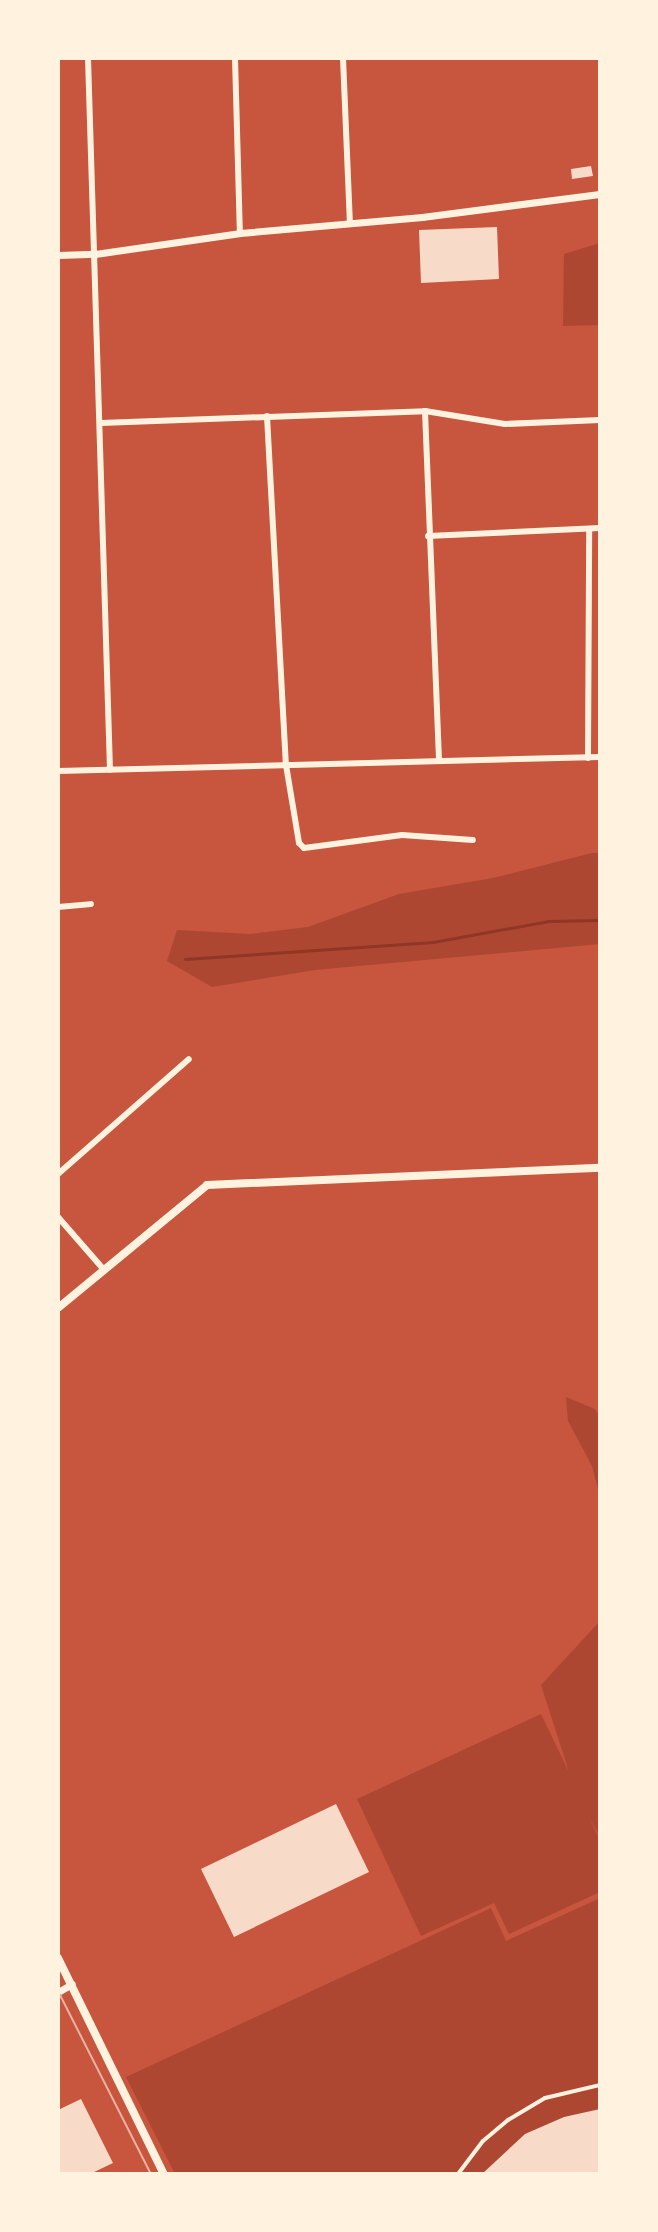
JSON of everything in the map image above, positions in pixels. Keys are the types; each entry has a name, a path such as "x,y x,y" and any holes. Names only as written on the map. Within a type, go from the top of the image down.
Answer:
{"main road":[{"path":"58,1308 207,1185 599,1168"},
{"path":"58,1958 164,2174"}],"street":[{"path":"88,58 110,770"},
{"path":"235,58 240,233"},
{"path":"343,58 350,224"},
{"path":"58,255 95,254 240,233 350,224 600,194"},
{"path":"101,423 425,411 505,424 600,420"},
{"path":"425,411 439,761"},
{"path":"267,416 286,765 295,834 304,848 402,835 473,840"},
{"path":"428,536 589,531 600,528"},
{"path":"588,758 589,531"},
{"path":"58,771 600,757"},
{"path":"58,907 91,904"},
{"path":"58,1174 189,1059"},
{"path":"58,1217 104,1270"},
{"path":"58,1992 72,1984"},
{"path":"458,2174 483,2141 508,2120 545,2098 600,2085"}],"shaded area":[{"path":"600,243 600,325 563,326 564,254"},
{"path":"600,853 600,944 315,970 212,987 167,961 177,930 250,934 308,927 399,894 493,878"},
{"path":"566,1397 595,1409 600,1417 600,1497 592,1466 568,1421"},
{"path":"600,1621 600,1837 589,1817 600,1841 600,1892 509,1934 494,1903 421,1936 357,1799 541,1714 569,1772 541,1685"},
{"path":"600,1898 600,2174 175,2174 126,2077 491,1908 506,1941"}],"building":[{"path":"591,166 593,176 572,179 571,169"},
{"path":"497,227 499,279 421,283 419,230"},
{"path":"336,1804 369,1872 234,1937 201,1869"},
{"path":"81,2099 113,2163 90,2174 58,2174 58,2110"},
{"path":"600,2109 600,2174 482,2174 525,2134 564,2117"}],"waterway":[{"path":"185,959 433,942 549,921 600,920"}],"tram line":[{"path":"58,1991 151,2174"}]}
